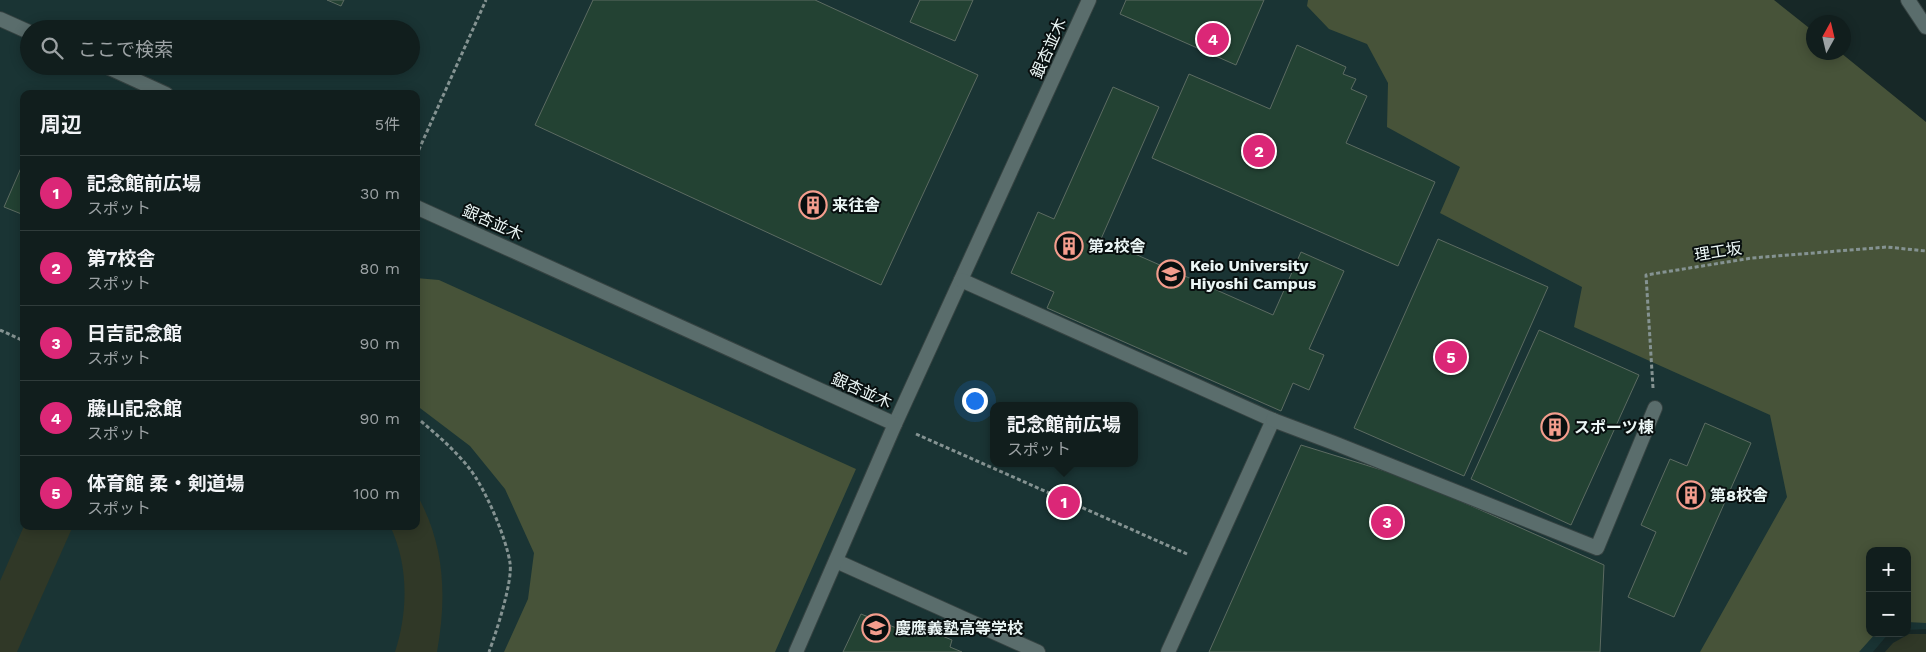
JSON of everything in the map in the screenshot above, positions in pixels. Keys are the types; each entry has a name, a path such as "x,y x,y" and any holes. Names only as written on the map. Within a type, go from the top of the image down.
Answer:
{"street":[{"name":"銀杏並木","path":"420,209 895,424 1089,0"},
{"path":"1908,0 1926,27"},
{"path":"0,19 20,28"},
{"path":"124,75 157,90"},
{"path":"961,280 1273,420 1597,548 1654,408"},
{"path":"1168,652 1273,420"},
{"path":"796,652 895,424"},
{"path":"836,561 1038,652"}],"path":[{"path":"420,147 486,0"},
{"name":"理工坂","path":"1654,408 1646,275 1762,257 1887,247 1926,251"},
{"path":"0,330 20,339"},
{"path":"420,420 443,440 470,468 496,516 510,564 506,594 489,652"},
{"path":"895,424 990,466"},
{"path":"992,467 1209,563"}],"shaded area":[{"name":"Keio University Hiyoshi Campus","path":"0,0 1757,0 1806,45 1806,60 1824,60 1926,142 1926,629 1911,630 1911,547 1866,547 1866,637 1886,637 1873,652 0,652"}],"green space":[{"path":"1308,0 1774,0 1806,25 1806,60 1850,60 1926,122 1926,623 1911,622 1911,547 1866,547 1866,637 1872,637 1859,652 1700,652 1787,497 1770,415 1574,327 1582,287 1440,213 1460,167 1387,127 1388,83 1367,44 1329,29 1307,6"},
{"path":"420,278 439,280 856,469 775,652 504,652 528,599 534,553 505,489 470,446 420,408"},
{"path":"420,501 433,531 441,571 442,611 437,652 395,652 404,605 403,572 392,530 420,530"},
{"path":"22,530 71,530 17,652 0,652 0,581"},
{"path":"1911,634 1926,634 1926,652 1885,652 1893,643 1904,637 1911,637"}],"building":[{"path":"327,0 344,0 341,6"},
{"name":"来往舎","path":"593,0 815,0 978,75 881,285 535,125"},
{"path":"920,0 973,0 955,41 910,22"},
{"path":"1126,0 1264,0 1236,65 1120,14"},
{"path":"1297,45 1346,67 1343,74 1356,79 1351,89 1367,96 1346,143 1435,182 1398,266 1152,158 1189,74 1270,109"},
{"name":"第2校舎","path":"1113,87 1159,107 1101,239 1273,315 1301,252 1344,271 1309,349 1324,355 1309,390 1293,383 1281,411 1047,308 1054,292 1011,273 1038,212 1054,219"},
{"path":"20,170 20,213 4,207"},
{"path":"1438,239 1548,287 1464,476 1354,428"},
{"name":"スポーツ棟","path":"1539,330 1639,375 1571,525 1471,479"},
{"name":"第8校舎","path":"1705,423 1751,443 1674,617 1628,597 1656,532 1641,525 1670,459 1687,466"},
{"path":"1301,445 1411,479 1604,565 1600,652 1209,652"},
{"name":"慶應義塾高等学校","path":"861,614 909,633 913,624 952,640 950,647 962,652 843,652"}],"place":[{"name":"藤山記念館","path":"1213,39"},
{"name":"第7校舎","path":"1259,151"},
{"name":"来往舎","path":"813,205"},
{"name":"第2校舎","path":"1069,246"},
{"name":"Keio University Hiyoshi Campus","path":"1171,274"},
{"name":"体育館 柔・剣道場","path":"1451,357"},
{"name":"スポーツ棟","path":"1555,427"},
{"name":"第8校舎","path":"1691,495"},
{"name":"記念館前広場","path":"1064,502"},
{"name":"日吉記念館","path":"1387,522"},
{"name":"慶應義塾高等学校","path":"876,628"}]}
